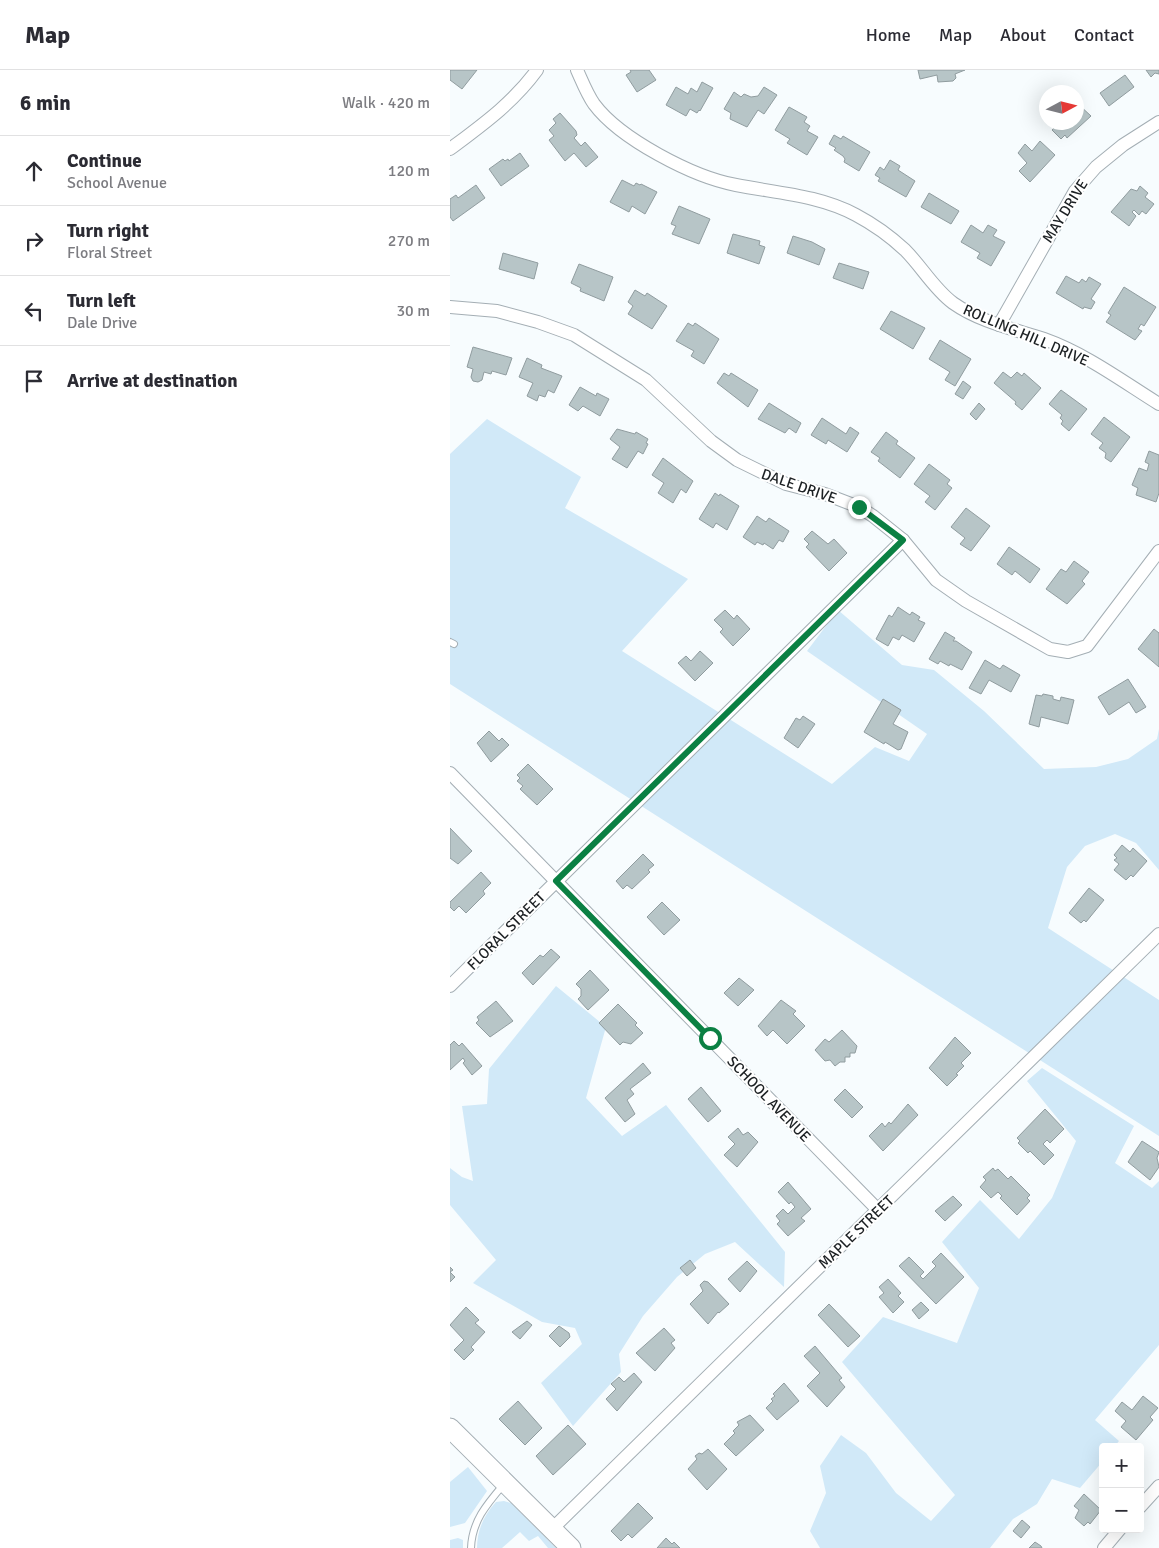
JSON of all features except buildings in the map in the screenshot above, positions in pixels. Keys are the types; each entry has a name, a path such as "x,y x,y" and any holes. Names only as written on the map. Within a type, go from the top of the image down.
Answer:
{"street":[{"path":"450,149 496,114 519,93 537,70"},
{"name":"ROLLING HILL DRIVE","path":"577,70 593,103 616,127 696,174 736,185 825,201 857,215 906,251 933,284 953,303 972,314 999,325 1043,339 1081,355 1159,404"},
{"name":"MAY DRIVE","path":"999,325 1075,191 1096,167 1123,145 1159,122"},
{"name":"DALE DRIVE","path":"450,307 497,311 538,322 574,335 646,380 711,442 737,460 786,484 826,494 859,507 903,540 947,589 1035,642 1060,652 1068,652 1087,646 1159,551"},
{"name":"FLORAL STREET","path":"450,986 903,540"},
{"name":"SCHOOL AVENUE","path":"450,773 878,1210"},
{"name":"MAPLE STREET","path":"552,1529 1159,934"},
{"path":"450,1428 571,1548"},
{"path":"1144,1503 1159,1486"},
{"path":"1104,1548 1117,1533"}],"lane":[{"path":"471,1548 472,1535 478,1517 505,1483"}],"shaded area":[{"path":"487,419 581,477 565,508 688,579 622,651 832,784 875,747 909,761 927,734 807,651 838,610 902,665 934,670 984,711 1044,769 1096,767 1128,759 1157,739 1159,729 1159,870 1136,843 1115,834 1085,846 1067,867 1048,928 1159,1000 1159,1136 450,684 450,454"},
{"path":"556,986 606,1027 586,1098 622,1136 666,1105 785,1252 784,1287 735,1242 705,1254 677,1277 643,1316 619,1354 621,1372 573,1426 541,1383 582,1344 575,1328 542,1322 473,1283 496,1260 450,1205 450,1168 462,1177 473,1181 462,1106 487,1104 489,1069"},
{"path":"1042,1068 1134,1126 1115,1163 1152,1188 1159,1181 1159,1345 1095,1420 1119,1441 1117,1443 1099,1443 1099,1466 1080,1488 1052,1479 1037,1504 1013,1519 990,1548 820,1548 810,1531 826,1493 820,1466 841,1435 866,1453 896,1493 931,1521 955,1495 842,1362 883,1317 957,1343 979,1288 942,1242 980,1200 1019,1239 1052,1198 1076,1141 1027,1081"},
{"path":"468,1467 487,1491 465,1523 450,1527 450,1482"},
{"path":"504,1501 511,1503 556,1548 548,1548 538,1536 529,1541 520,1532 502,1548 477,1548 478,1535 488,1512 496,1502"},
{"path":"458,1538 463,1540 463,1548 450,1548 450,1540"}],"route":[{"path":"710,1038 556,881 903,540 887,526 859,507"}]}
